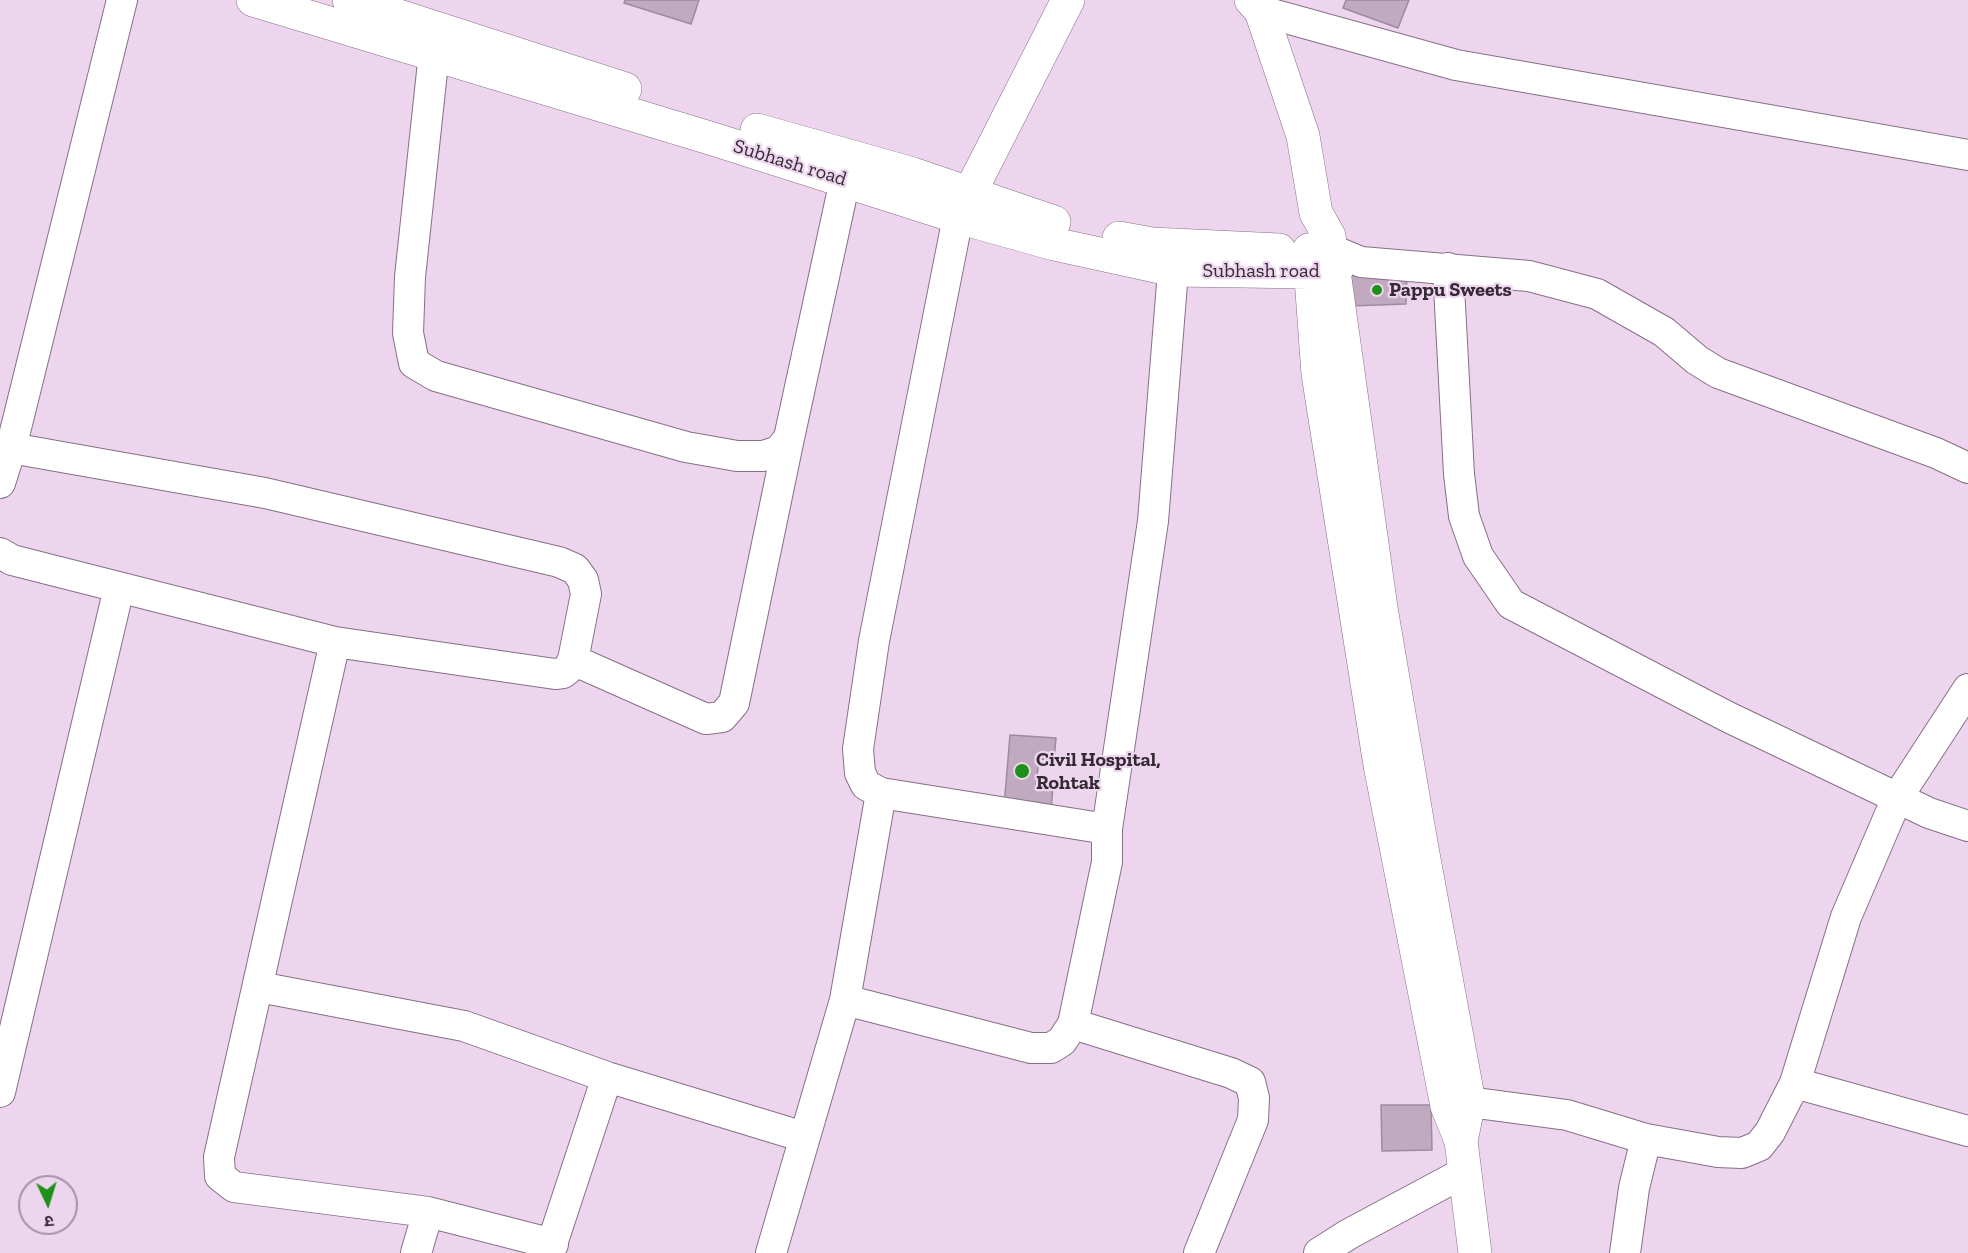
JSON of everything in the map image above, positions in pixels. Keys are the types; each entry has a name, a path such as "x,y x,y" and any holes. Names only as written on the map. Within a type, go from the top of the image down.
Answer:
{"street":[{"path":"0,483 11,448 122,0"},
{"name":"Subhash road","path":"253,0 434,53 849,168 964,205 1054,244 1174,258 1329,261"},
{"name":"Subhash road","path":"349,0 715,129"},
{"path":"1068,0 964,205 874,642 858,749 861,773 867,785 881,793 1107,829"},
{"path":"1256,6 1456,65 1968,154"},
{"path":"1256,6 1303,136 1316,213 1307,241 1329,261 1448,268 1529,276 1597,294 1664,332 1697,360 1718,374 1936,453 1968,468"},
{"path":"434,53 410,277 408,333 414,363 436,376 686,447 737,456 763,456 779,451 789,438"},
{"path":"573,660 706,719 722,717 734,703 789,438 849,168"},
{"path":"845,999 1031,1048 1051,1048 1062,1041 1073,1024 1107,862 1107,829 1153,521 1174,258"},
{"path":"1329,261 1381,608 1421,843 1458,1104 1463,1173 1475,1253"},
{"path":"1448,268 1458,462 1464,516 1478,556 1511,604 1728,717 1929,813 1968,826"},
{"path":"0,553 12,560 335,642 555,674 568,669 573,660 586,594 583,580 575,569 559,562 265,493 11,448"},
{"path":"0,1092 119,588"},
{"path":"335,642 219,1157 220,1176 234,1187 428,1212 551,1248 607,1077"},
{"path":"1458,1104 1567,1115 1646,1139 1718,1152 1742,1153 1759,1146 1770,1132 1795,1083 1846,917 1897,798 1968,689"},
{"path":"771,1253 845,999 881,793"},
{"path":"259,987 464,1026 607,1077 804,1137"},
{"path":"1073,1024 1231,1073 1250,1082 1254,1098 1252,1120 1199,1253"},
{"path":"1795,1083 1968,1131"},
{"path":"1625,1253 1634,1188 1646,1139"},
{"path":"1319,1253 1349,1233 1463,1173"},
{"path":"416,1253 428,1212"}],"building":[{"path":"625,0 699,0 691,24 624,3"},
{"path":"1346,0 1409,0 1398,28 1343,8"},
{"name":"Pappu Sweets","path":"1407,271 1406,304 1349,306 1347,276"},
{"path":"1010,735 1056,738 1054,760 1039,759 1036,785 1053,787 1051,810 1004,807"},
{"path":"1381,1105 1431,1105 1432,1150 1382,1151"}],"place":[{"name":"Pappu Sweets","path":"1377,290"},
{"name":"Civil Hospital, Rohtak","path":"1022,771"}]}
